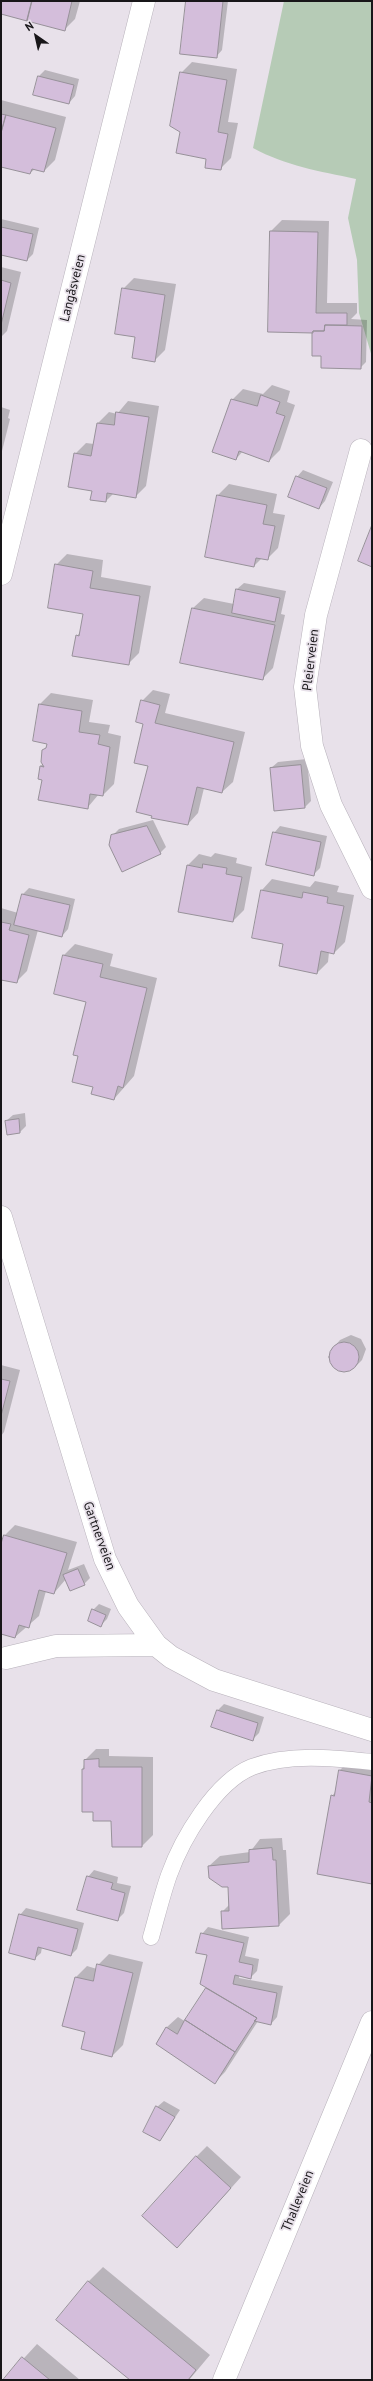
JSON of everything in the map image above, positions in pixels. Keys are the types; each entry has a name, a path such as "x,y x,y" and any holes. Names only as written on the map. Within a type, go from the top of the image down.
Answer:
{"street":[{"name":"Langåsveien","path":"1,574 144,1"},
{"name":"Pleierveien","path":"361,450 316,616 305,686 312,746 331,805 372,888"},
{"name":"Gartnerveien","path":"1,1217 105,1559 128,1606 156,1645 171,1657 214,1680 372,1730"},
{"path":"6,1658 56,1646 156,1645"},
{"name":"Thalleveien","path":"224,2380 372,2022"}],"lane":[{"path":"151,1937 169,1875 184,1842 201,1815 220,1791 239,1773 253,1767 289,1760 332,1758 372,1762"}],"green space":[{"path":"284,1 372,1 372,357 359,313 357,260 348,218 356,179 290,164 253,148"}],"building":[{"path":"1,1 32,1 27,21 1,14"},
{"path":"32,1 72,1 65,31 27,21"},
{"path":"186,1 223,1 217,58 180,54"},
{"path":"180,72 227,80 218,132 228,134 221,170 205,168 206,159 176,153 180,132 170,126"},
{"path":"38,76 74,85 69,104 33,95"},
{"path":"1,114 6,115 1,133"},
{"path":"6,115 56,128 44,172 32,169 30,174 1,167 1,133"},
{"path":"1,227 33,234 27,261 1,255"},
{"path":"270,231 318,232 316,313 347,313 347,325 325,325 324,331 313,331 313,333 268,332"},
{"path":"1,280 11,283 1,325"},
{"path":"122,288 165,295 155,362 132,358 135,337 115,334"},
{"path":"325,325 362,326 361,369 321,368 321,356 312,356 312,333 313,331 324,331"},
{"path":"261,395 280,402 276,413 285,416 269,462 239,451 236,460 212,452 231,399 257,406"},
{"path":"116,412 149,417 136,498 107,493 106,502 90,500 92,491 68,487 74,453 91,456 97,423 114,425"},
{"path":"296,476 327,488 319,509 288,497"},
{"path":"217,495 267,505 263,524 275,526 268,560 256,558 254,567 205,557"},
{"path":"372,525 372,567 358,561"},
{"path":"55,564 93,571 90,588 140,596 129,665 72,656 76,635 79,636 83,614 48,608"},
{"path":"236,589 280,598 275,622 232,613"},
{"path":"192,608 275,625 263,680 180,663"},
{"path":"141,700 160,705 155,723 234,742 222,793 197,787 188,825 151,818 152,816 136,812 148,766 134,763 143,724 136,722"},
{"path":"39,704 82,711 79,732 100,735 98,744 110,747 103,796 90,794 88,809 38,800 42,780 38,779 40,766 44,767 41,762 42,750 46,748 47,744 33,741"},
{"path":"301,765 305,808 274,811 270,768"},
{"path":"147,826 161,854 122,872 109,845 111,835"},
{"path":"273,832 321,842 314,876 266,865"},
{"path":"203,864 227,868 226,874 242,877 233,922 178,912 187,865 202,868"},
{"path":"261,890 302,898 303,892 328,897 327,903 344,906 334,954 321,951 317,974 279,966 283,944 252,938"},
{"path":"22,894 70,905 62,937 14,925"},
{"path":"1,922 11,924 9,930 29,935 17,983 1,980"},
{"path":"63,955 103,964 100,977 147,988 123,1088 118,1086 114,1100 91,1094 93,1087 72,1082 78,1056 73,1055 86,1002 54,994"},
{"path":"19,1119 20,1133 7,1135 5,1121"},
{"path":"344,1342 355,1346 359,1357 355,1368 344,1372 333,1368 329,1357 333,1346"},
{"path":"1,1379 10,1381 1,1416"},
{"path":"4,1535 67,1553 54,1594 39,1590 29,1628 19,1625 15,1638 1,1634 1,1544"},
{"path":"78,1569 85,1585 70,1591 63,1575"},
{"path":"92,1609 106,1615 101,1627 88,1621"},
{"path":"217,1710 258,1723 253,1741 211,1727"},
{"path":"99,1759 99,1767 142,1767 142,1847 112,1847 111,1821 93,1821 93,1812 82,1812 82,1769 84,1769 84,1760"},
{"path":"339,1770 372,1776 369,1802 372,1803 372,1884 317,1874 331,1795 334,1796"},
{"path":"272,1848 273,1860 276,1860 279,1926 222,1929 221,1911 229,1911 228,1887 222,1887 209,1878 208,1866 249,1862 249,1850"},
{"path":"87,1876 113,1883 111,1889 125,1893 118,1921 77,1910"},
{"path":"19,1914 78,1929 71,1956 38,1947 35,1960 9,1953"},
{"path":"201,1933 244,1943 239,1962 253,1965 251,1979 235,1975 233,1984 277,1993 271,2025 254,2021 257,2018 200,1984 207,1955 196,1953"},
{"path":"97,1964 133,1973 112,2057 81,2049 85,2032 62,2026 75,1977 93,1981"},
{"path":"206,1988 257,2018 235,2052 185,2020"},
{"path":"185,2020 235,2052 215,2084 156,2044 166,2027 177,2034"},
{"path":"156,2106 175,2117 160,2141 143,2132"},
{"path":"196,2156 231,2188 177,2248 142,2216"},
{"path":"88,2281 196,2370 188,2380 130,2380 56,2320"},
{"path":"22,2357 50,2380 3,2380"}]}
